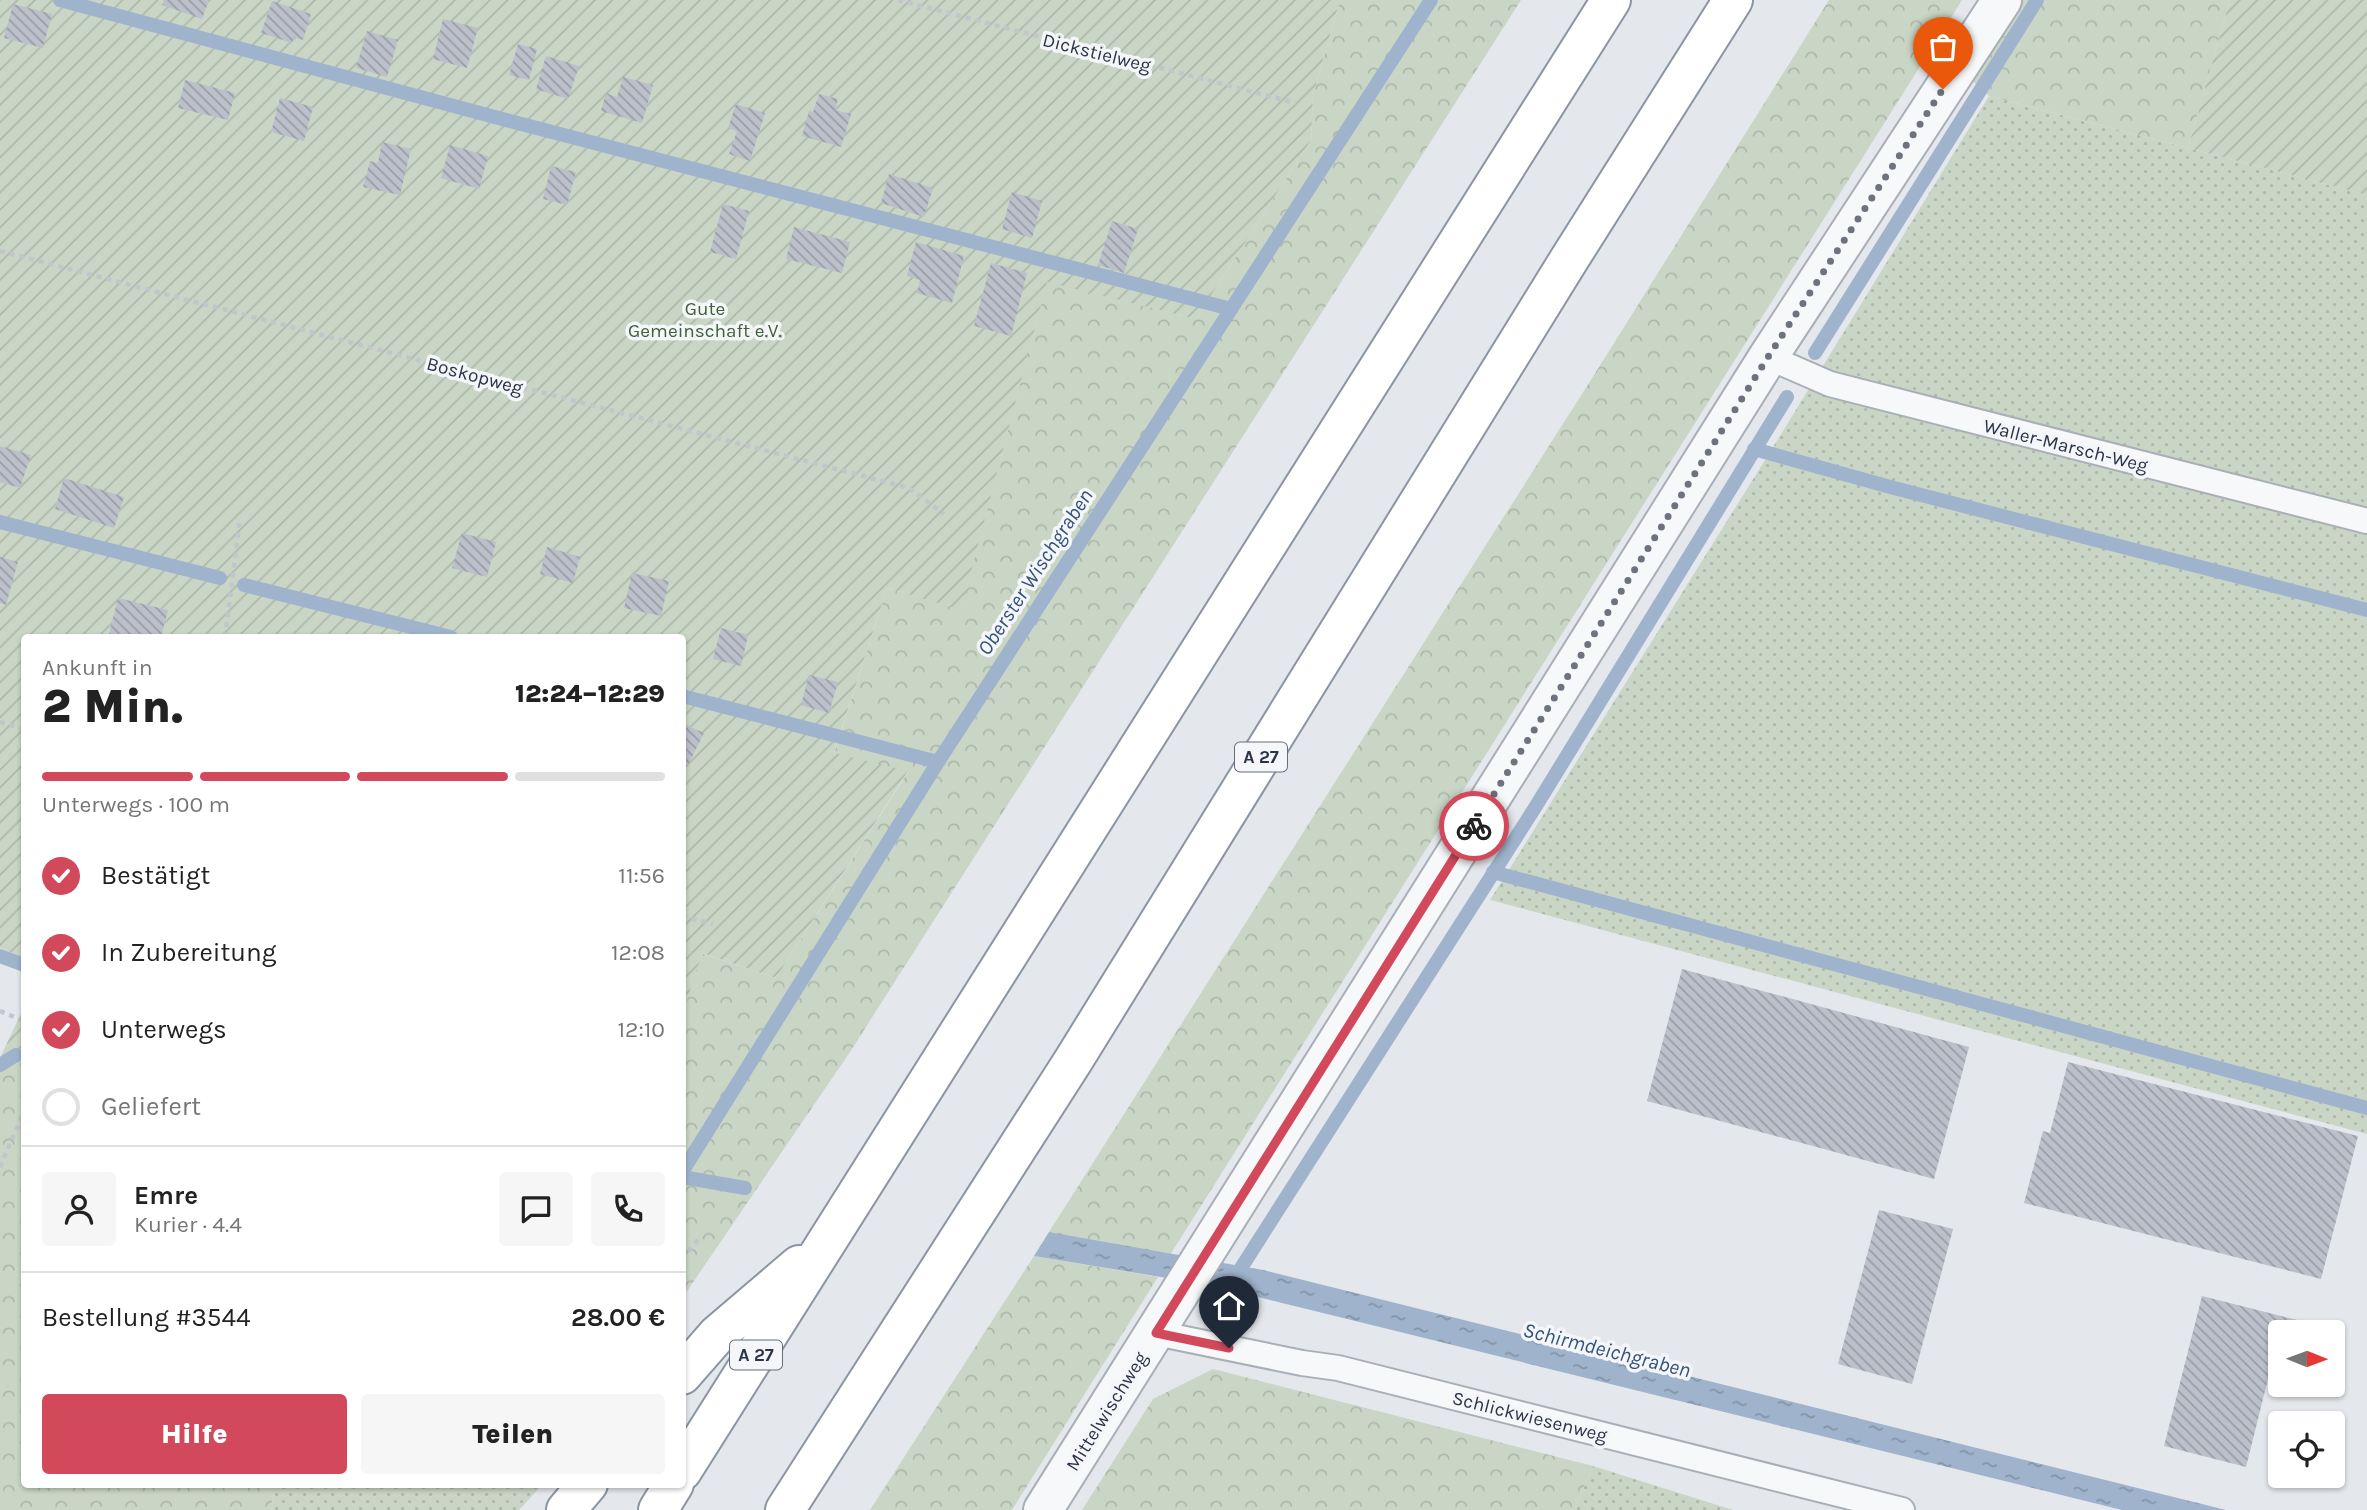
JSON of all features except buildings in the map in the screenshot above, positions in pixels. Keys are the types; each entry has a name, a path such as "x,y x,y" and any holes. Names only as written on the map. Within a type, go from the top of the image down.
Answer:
{"highway":[{"name":"A 27","path":"686,1465 1611,0"},
{"name":"A 27","path":"785,1510 1073,1060 1733,0"},
{"path":"686,1370 717,1335 830,1238"},
{"path":"566,1510 585,1488"},
{"path":"658,1510 672,1488"}],"street":[{"name":"Mittelwischweg","path":"1043,1510 1768,357 2002,0"}],"lane":[{"name":"Waller-Marsch-Weg","path":"1768,357 1830,384 2367,522"},
{"name":"Schlickwiesenweg","path":"1156,1333 1338,1368 1902,1510"}],"path":[{"name":"Dickstielweg","path":"898,0 1296,103"},
{"name":"Boskopweg","path":"0,251 909,488 944,514"},
{"path":"225,634 240,519"},
{"path":"0,722 21,728"},
{"path":"686,917 713,924"},
{"path":"0,1011 21,1020"},
{"path":"0,1167 21,1118"},
{"path":"686,1254 700,1237"}],"green space":[{"name":"Gute Gemeinschaft e.V.","path":"0,0 1340,0 1313,95 1311,140 1196,319 1047,282 961,610 887,588 834,753 908,771 776,978 702,953 686,1004 686,634 21,634 21,957 0,948"},
{"path":"1340,0 1521,0 850,1052 686,1293 686,1003 701,953 776,978 908,772 834,754 887,588 961,609 1047,281 1196,319 1311,140 1313,95"},
{"path":"1829,0 1962,0 1170,1255 1049,1232 1594,375"},
{"path":"2015,0 2230,0 2188,148 1989,96 1967,76"},
{"path":"2230,0 2367,0 2367,195 2188,148"},
{"path":"1989,96 2367,195 2367,1134 1490,900"},
{"path":"21,1013 21,1065 0,1058"},
{"path":"0,1058 21,1065 21,1488 275,1488 270,1510 0,1510"},
{"path":"1034,1256 1158,1277 1012,1510 870,1510"},
{"path":"1213,1369 1593,1466 1574,1510 1082,1510 1153,1399"},
{"path":"1593,1466 1733,1510 1574,1510"},
{"path":"275,1488 539,1488 519,1510 270,1510"}],"water":[{"path":"1049,1232 1263,1270 2226,1510 2122,1510 1209,1285 1034,1256"}],"waterway":[{"path":"60,0 491,116 1231,309"},
{"name":"Oberster Wischgraben","path":"686,1166 938,762 1431,0"},
{"path":"1815,353 2037,0"},
{"path":"1234,1279 1536,806 1787,397"},
{"path":"1754,449 1894,488 2367,610"},
{"path":"0,522 220,578"},
{"path":"244,585 439,634"},
{"path":"686,697 938,762"},
{"path":"1493,872 2367,1108"},
{"name":"Schirmdeichgraben","path":"0,956 21,964"},
{"path":"0,1065 16,1055"},
{"name":"Schirmdeichgraben","path":"686,1178 745,1188"}],"way so far":[{"path":"1474,826 1768,357 1943,89"}],"route":[{"path":"1229,1348 1156,1333 1474,826"}]}
